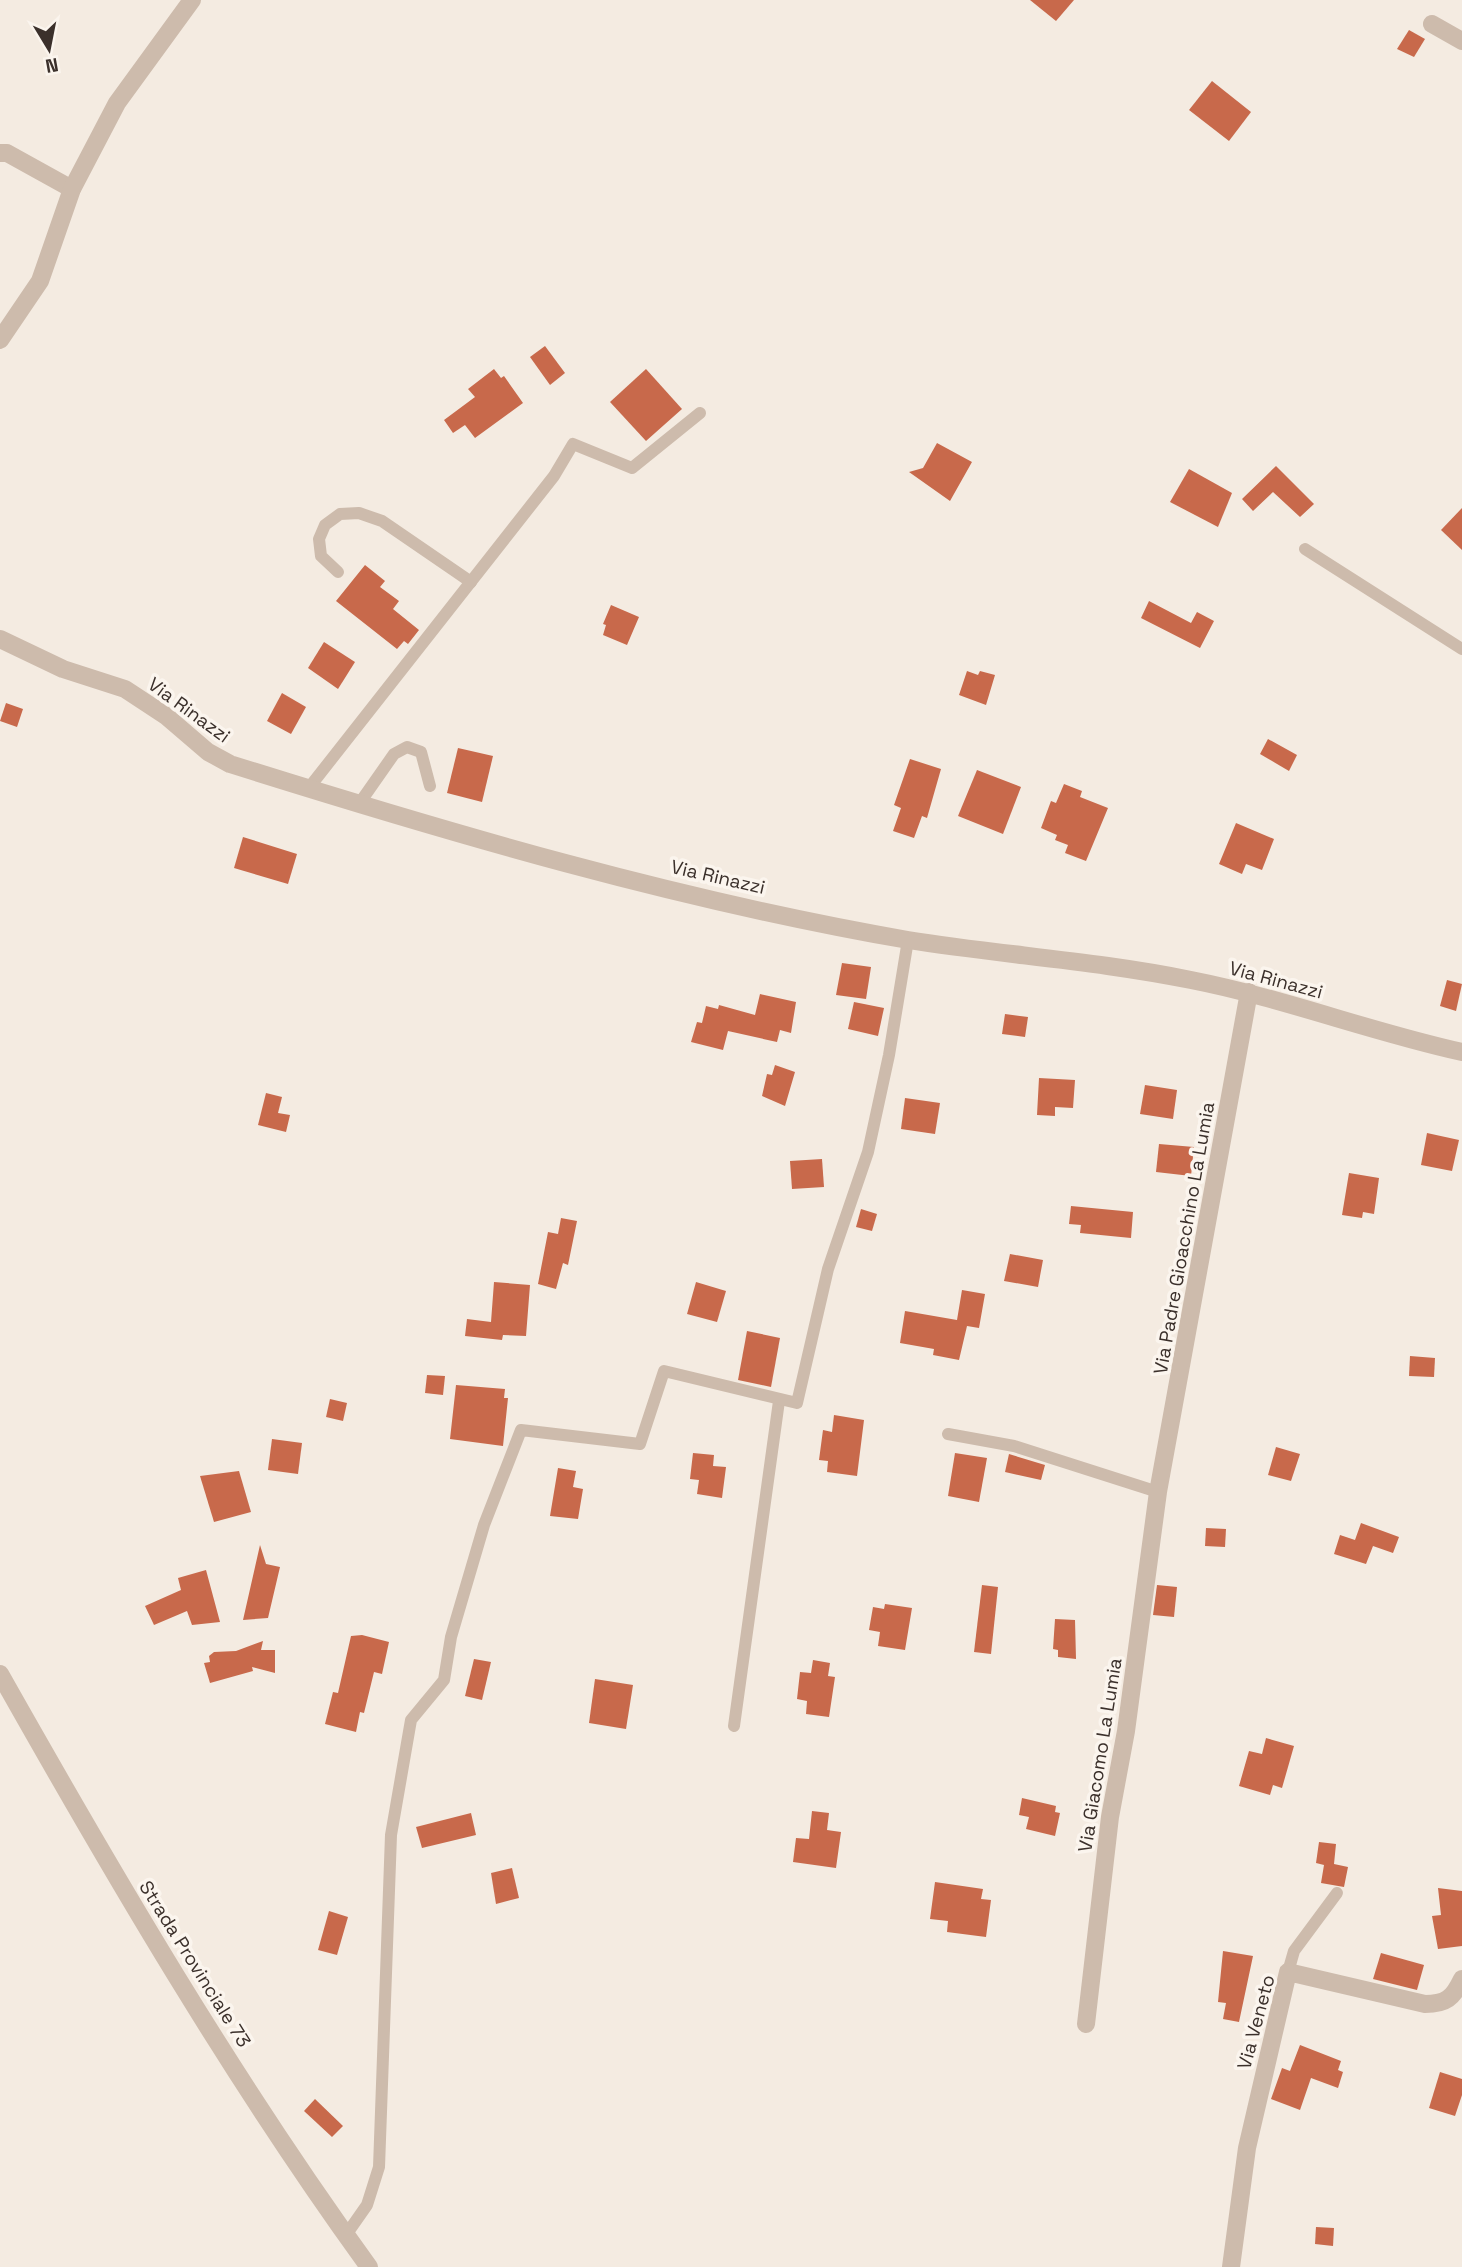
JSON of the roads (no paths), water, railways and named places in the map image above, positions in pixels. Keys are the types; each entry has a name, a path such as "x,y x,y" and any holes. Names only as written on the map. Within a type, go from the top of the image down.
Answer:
{"street":[{"path":"0,341 40,281 72,189 117,103 192,0"},
{"path":"1432,23 1462,41"},
{"path":"0,153 7,153 72,189"},
{"name":"Via Rinazzi","path":"0,639 63,669 125,689 166,716 208,752 230,764 554,862 908,940 1187,979 1249,992 1418,1042 1462,1052"},
{"name":"Via Padre Gioacchino La Lumia","path":"1158,1492 1249,992"},
{"name":"Via Giacomo La Lumia","path":"1086,2024 1110,1817 1126,1731 1158,1492"},
{"name":"Strada Provinciale 73","path":"0,1674 150,1932 216,2038 369,2267"},
{"name":"Via Veneto","path":"1231,2267 1247,2148 1288,1972 1425,2004 1446,2002 1453,1996 1462,1979"}],"lane":[{"path":"308,789 554,476 573,444 632,467 700,413"},
{"path":"338,572 321,556 319,538 325,525 340,514 359,513 382,521 471,582"},
{"path":"1305,549 1462,649"},
{"path":"359,804 394,754 407,747 421,752 430,786"},
{"path":"346,2235 367,2205 379,2167 391,1835 411,1720 444,1680 451,1637 484,1525 521,1430 640,1444 664,1371 779,1401 797,1403 828,1269 867,1152 889,1055 908,940"},
{"path":"734,1726 779,1401"},
{"path":"948,1434 1014,1446 1158,1492"},
{"path":"1288,1972 1294,1951 1337,1893"}]}
